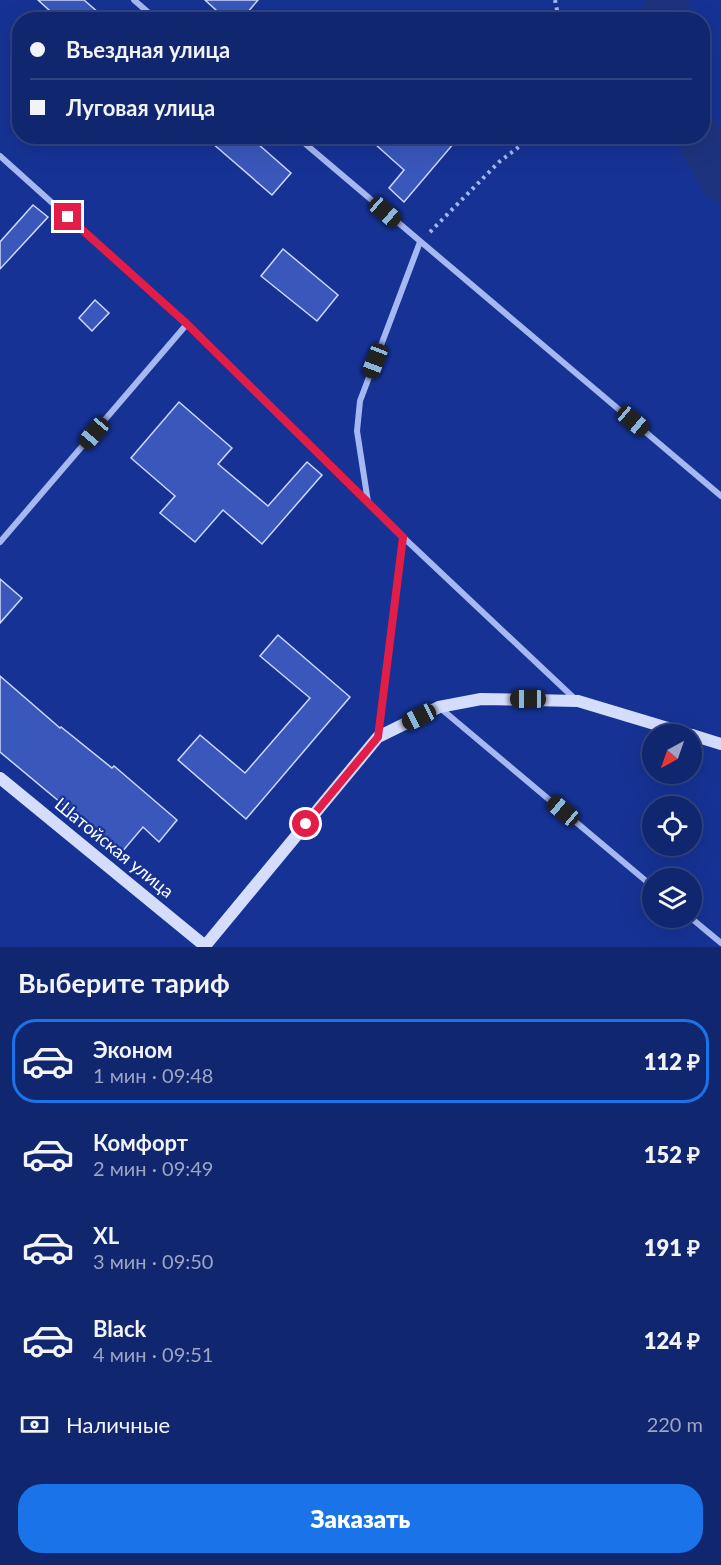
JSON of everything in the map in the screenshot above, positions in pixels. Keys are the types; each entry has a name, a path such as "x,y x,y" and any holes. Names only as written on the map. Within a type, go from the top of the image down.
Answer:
{"street":[{"path":"134,0 148,12"},
{"path":"305,144 721,496"},
{"path":"0,156 187,324 403,537 578,701"},
{"path":"368,503 357,431 360,401 420,242"},
{"path":"0,542 187,324"},
{"path":"378,737 403,537"},
{"path":"205,947 378,737 439,707 481,699 578,701 654,724"},
{"path":"439,707 642,878"},
{"path":"702,738 721,744"},
{"name":"Шатойская улица","path":"0,778 205,947"},
{"path":"702,927 721,943"}],"path":[{"path":"420,242 499,162 523,144"}],"building":[{"path":"38,0 84,0 98,12 51,12"},
{"path":"205,0 258,0 248,12 218,12"},
{"path":"213,144 258,144 291,173 272,195"},
{"path":"375,144 453,144 404,202 389,188 404,170"},
{"path":"33,205 48,217 0,269 0,242"},
{"path":"283,249 338,295 317,321 261,276"},
{"path":"95,300 109,313 92,331 79,318"},
{"path":"179,402 232,448 218,464 268,506 307,462 322,475 262,544 223,510 195,542 160,513 175,496 131,458"},
{"path":"0,579 22,598 0,623"},
{"path":"278,635 350,697 246,819 178,760 200,735 245,773 310,698 260,656"},
{"path":"0,676 60,728 112,768 114,766 177,820 159,842 143,827 121,853 0,752"}],"waterway":[{"path":"665,12 668,0"},
{"path":"702,144 721,180"}],"route":[{"path":"68,217 187,324 403,537 378,737 306,824"}]}
